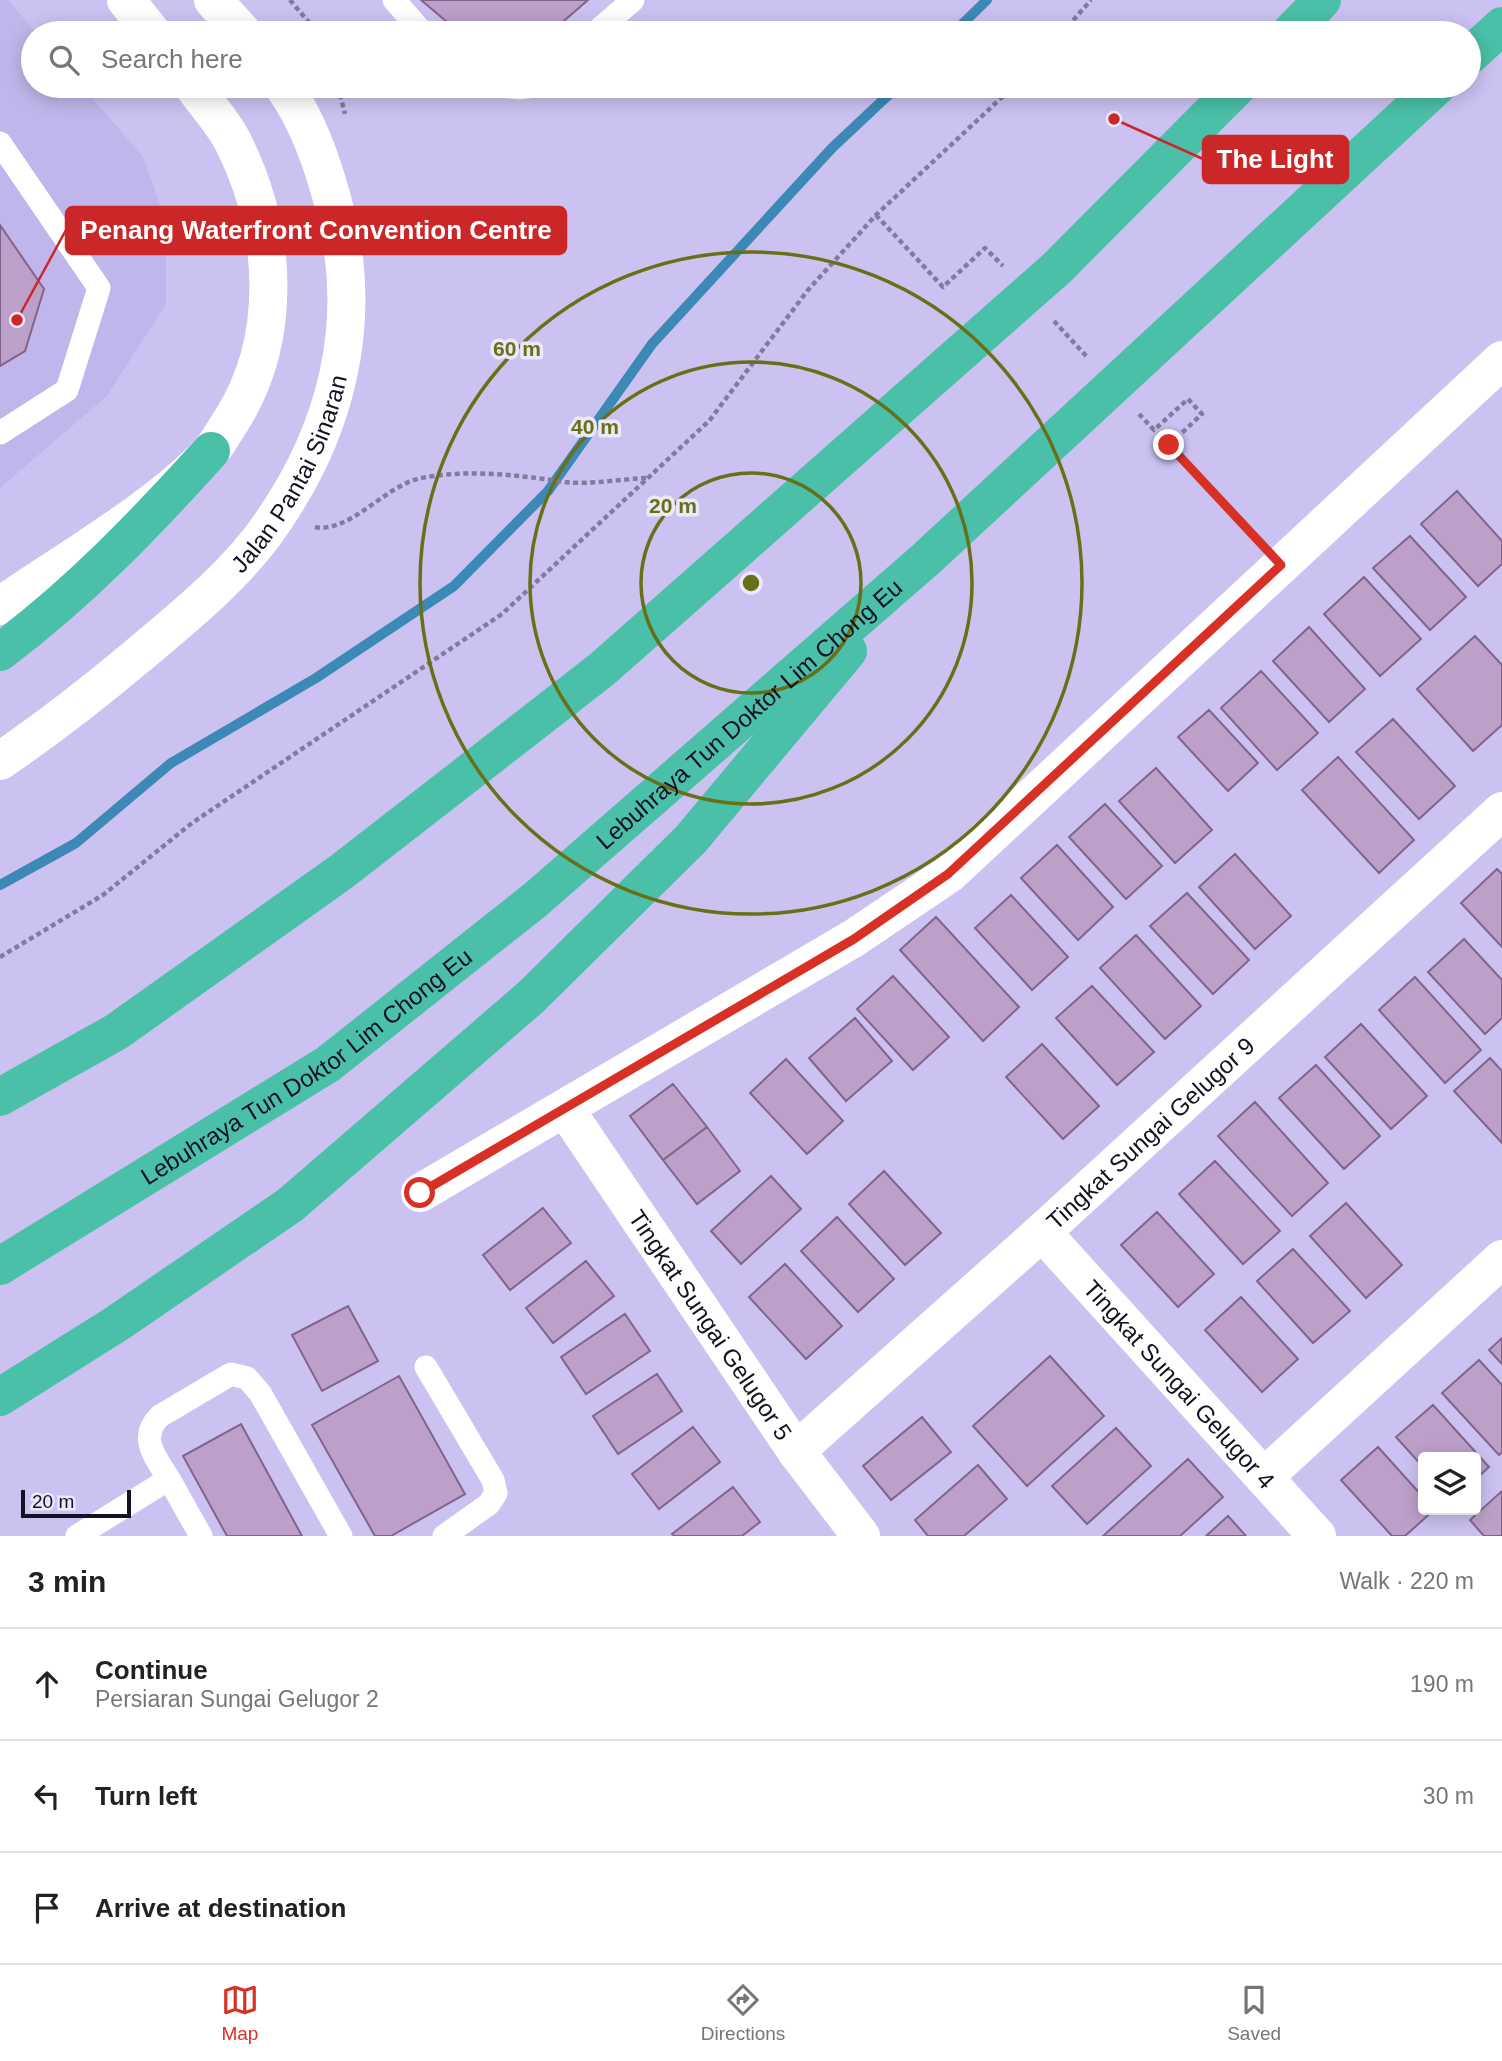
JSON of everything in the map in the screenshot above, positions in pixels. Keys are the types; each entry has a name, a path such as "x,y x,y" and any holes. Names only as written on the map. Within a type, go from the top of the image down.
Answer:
{"highway":[{"path":"1302,21 1322,0"},
{"path":"1481,45 1502,26"},
{"path":"0,1097 127,1024 341,872 601,670 1058,268 1226,98"},
{"name":"Lebuhraya Tun Doktor Lim Chong Eu","path":"0,1266 328,1064 535,900 926,559 1424,98"},
{"path":"0,652 36,625 117,554 211,452"},
{"path":"0,1396 116,1324 290,1205 531,997 691,839 926,559"}],"street":[{"path":"125,0 142,21"},
{"path":"213,0 232,21"},
{"path":"0,606 156,499 211,452 245,399 259,358 270,299 260,209 232,141 201,98"},
{"name":"Jalan Pantai Sinaran","path":"0,761 60,720 219,584 274,522 314,450 327,419 343,356 347,290 342,241 330,187 292,98"},
{"path":"420,1193 566,1110 854,939 948,874 1502,360"},
{"name":"Tingkat Sungai Gelugor 9","path":"796,1451 1042,1232 1502,811"},
{"name":"Tingkat Sungai Gelugor 5","path":"566,1110 796,1451 861,1536"},
{"name":"Tingkat Sungai Gelugor 4","path":"1042,1232 1317,1536"},
{"path":"1264,1478 1502,1259"}],"lane":[{"path":"394,0 412,21"},
{"path":"609,21 633,0"},
{"path":"0,143 99,288 67,390 0,433"},
{"path":"426,1367 494,1480 496,1493 489,1504 444,1536"},
{"path":"201,1536 151,1451 148,1437 150,1425 160,1416 231,1374 247,1378 260,1393 341,1536"},
{"path":"77,1536 169,1479"}],"path":[{"path":"290,0 308,21"},
{"path":"1073,21 1091,0"},
{"path":"0,957 103,895 192,823 502,614 709,421 796,303 876,215 1001,98"},
{"path":"876,215 943,287 985,248 1004,268"},
{"path":"1051,318 1089,359"},
{"path":"1136,410 1154,430 1188,399 1202,414 1169,445 1281,565"},
{"path":"548,477 566,482 647,478"}],"shaded area":[{"path":"0,0 8,0 26,21 21,21 21,98 92,98 143,157 166,221 166,304 107,396 0,488"}],"building":[{"path":"421,0 588,0 564,21 446,21"},
{"path":"0,225 44,289 25,351 0,366"},
{"path":"1457,491 1502,541 1502,564 1478,586 1421,524"},
{"path":"1410,536 1466,597 1430,630 1373,568"},
{"path":"1364,577 1421,639 1380,676 1324,614"},
{"path":"1309,627 1365,689 1329,722 1273,661"},
{"path":"1475,636 1502,665 1502,725 1473,751 1417,689"},
{"path":"1261,671 1318,733 1277,770 1221,708"},
{"path":"1209,710 1258,763 1228,791 1178,737"},
{"path":"1393,719 1455,786 1419,819 1356,752"},
{"path":"1338,757 1414,840 1379,873 1302,790"},
{"path":"1156,768 1212,830 1175,863 1119,801"},
{"path":"1105,804 1162,866 1126,899 1069,837"},
{"path":"1057,845 1113,907 1078,940 1021,878"},
{"path":"1235,854 1291,916 1255,949 1199,887"},
{"path":"1497,869 1502,874 1502,947 1461,903"},
{"path":"1187,893 1249,960 1213,994 1150,926"},
{"path":"1011,895 1068,957 1032,990 975,928"},
{"path":"936,917 1019,1007 983,1041 900,950"},
{"path":"1136,935 1201,1006 1165,1039 1100,968"},
{"path":"1464,939 1502,980 1502,1018 1485,1034 1428,972"},
{"path":"893,976 949,1037 913,1070 857,1009"},
{"path":"1415,977 1481,1050 1445,1083 1379,1010"},
{"path":"1092,986 1154,1052 1117,1085 1056,1018"},
{"path":"855,1018 892,1061 846,1101 809,1058"},
{"path":"1361,1024 1427,1096 1391,1129 1325,1057"},
{"path":"1042,1044 1099,1106 1063,1139 1006,1077"},
{"path":"1490,1058 1502,1071 1502,1143 1454,1091"},
{"path":"786,1059 843,1121 807,1154 750,1093"},
{"path":"1316,1065 1380,1136 1344,1169 1279,1098"},
{"path":"673,1084 707,1127 663,1160 630,1116"},
{"path":"1255,1102 1328,1183 1292,1216 1218,1136"},
{"path":"707,1127 740,1171 697,1204 663,1160"},
{"path":"1215,1161 1280,1231 1243,1264 1179,1194"},
{"path":"884,1171 941,1233 905,1265 849,1204"},
{"path":"771,1176 801,1209 741,1264 711,1231"},
{"path":"1346,1203 1402,1265 1366,1298 1310,1236"},
{"path":"543,1208 571,1243 510,1290 483,1255"},
{"path":"1157,1212 1214,1274 1178,1307 1121,1245"},
{"path":"837,1217 894,1279 858,1312 801,1251"},
{"path":"1293,1249 1350,1311 1313,1343 1257,1281"},
{"path":"586,1261 614,1296 553,1343 526,1308"},
{"path":"785,1264 842,1326 806,1359 749,1297"},
{"path":"1241,1297 1298,1359 1262,1392 1205,1330"},
{"path":"348,1306 378,1361 322,1391 292,1335"},
{"path":"625,1314 650,1351 586,1394 561,1357"},
{"path":"1502,1338 1502,1364 1489,1350"},
{"path":"1050,1356 1104,1416 1027,1486 973,1426"},
{"path":"1479,1360 1502,1385 1502,1452 1499,1455 1442,1393"},
{"path":"657,1374 682,1411 618,1454 593,1416"},
{"path":"399,1376 465,1494 391,1536 375,1536 312,1425"},
{"path":"1433,1405 1475,1452 1418,1452 1418,1461 1396,1437"},
{"path":"922,1417 951,1452 891,1500 863,1466"},
{"path":"241,1424 302,1536 227,1536 183,1456"},
{"path":"693,1427 720,1462 659,1509 632,1474"},
{"path":"1116,1428 1151,1466 1087,1524 1052,1486"},
{"path":"1378,1447 1418,1491 1418,1515 1428,1515 1405,1536 1392,1536 1341,1480"},
{"path":"1481,1458 1489,1467 1481,1474"},
{"path":"1188,1459 1223,1497 1180,1536 1103,1536"},
{"path":"978,1465 1007,1499 964,1536 928,1536 915,1520"},
{"path":"733,1487 760,1522 742,1536 672,1534"},
{"path":"1502,1491 1502,1536 1484,1536 1470,1520 1476,1515 1481,1515 1481,1510"},
{"path":"1228,1516 1246,1536 1206,1536"}],"waterway":[{"path":"965,21 987,0"},
{"path":"0,885 76,843 171,763 316,678 454,586 548,491 652,344 832,148 885,98"}],"place":[{"name":"The Light","path":"1114,119"},
{"name":"Penang Waterfront Convention Centre","path":"17,320"}],"route":[{"path":"420,1193 566,1110 854,939 948,874 1281,565 1169,445"}]}
